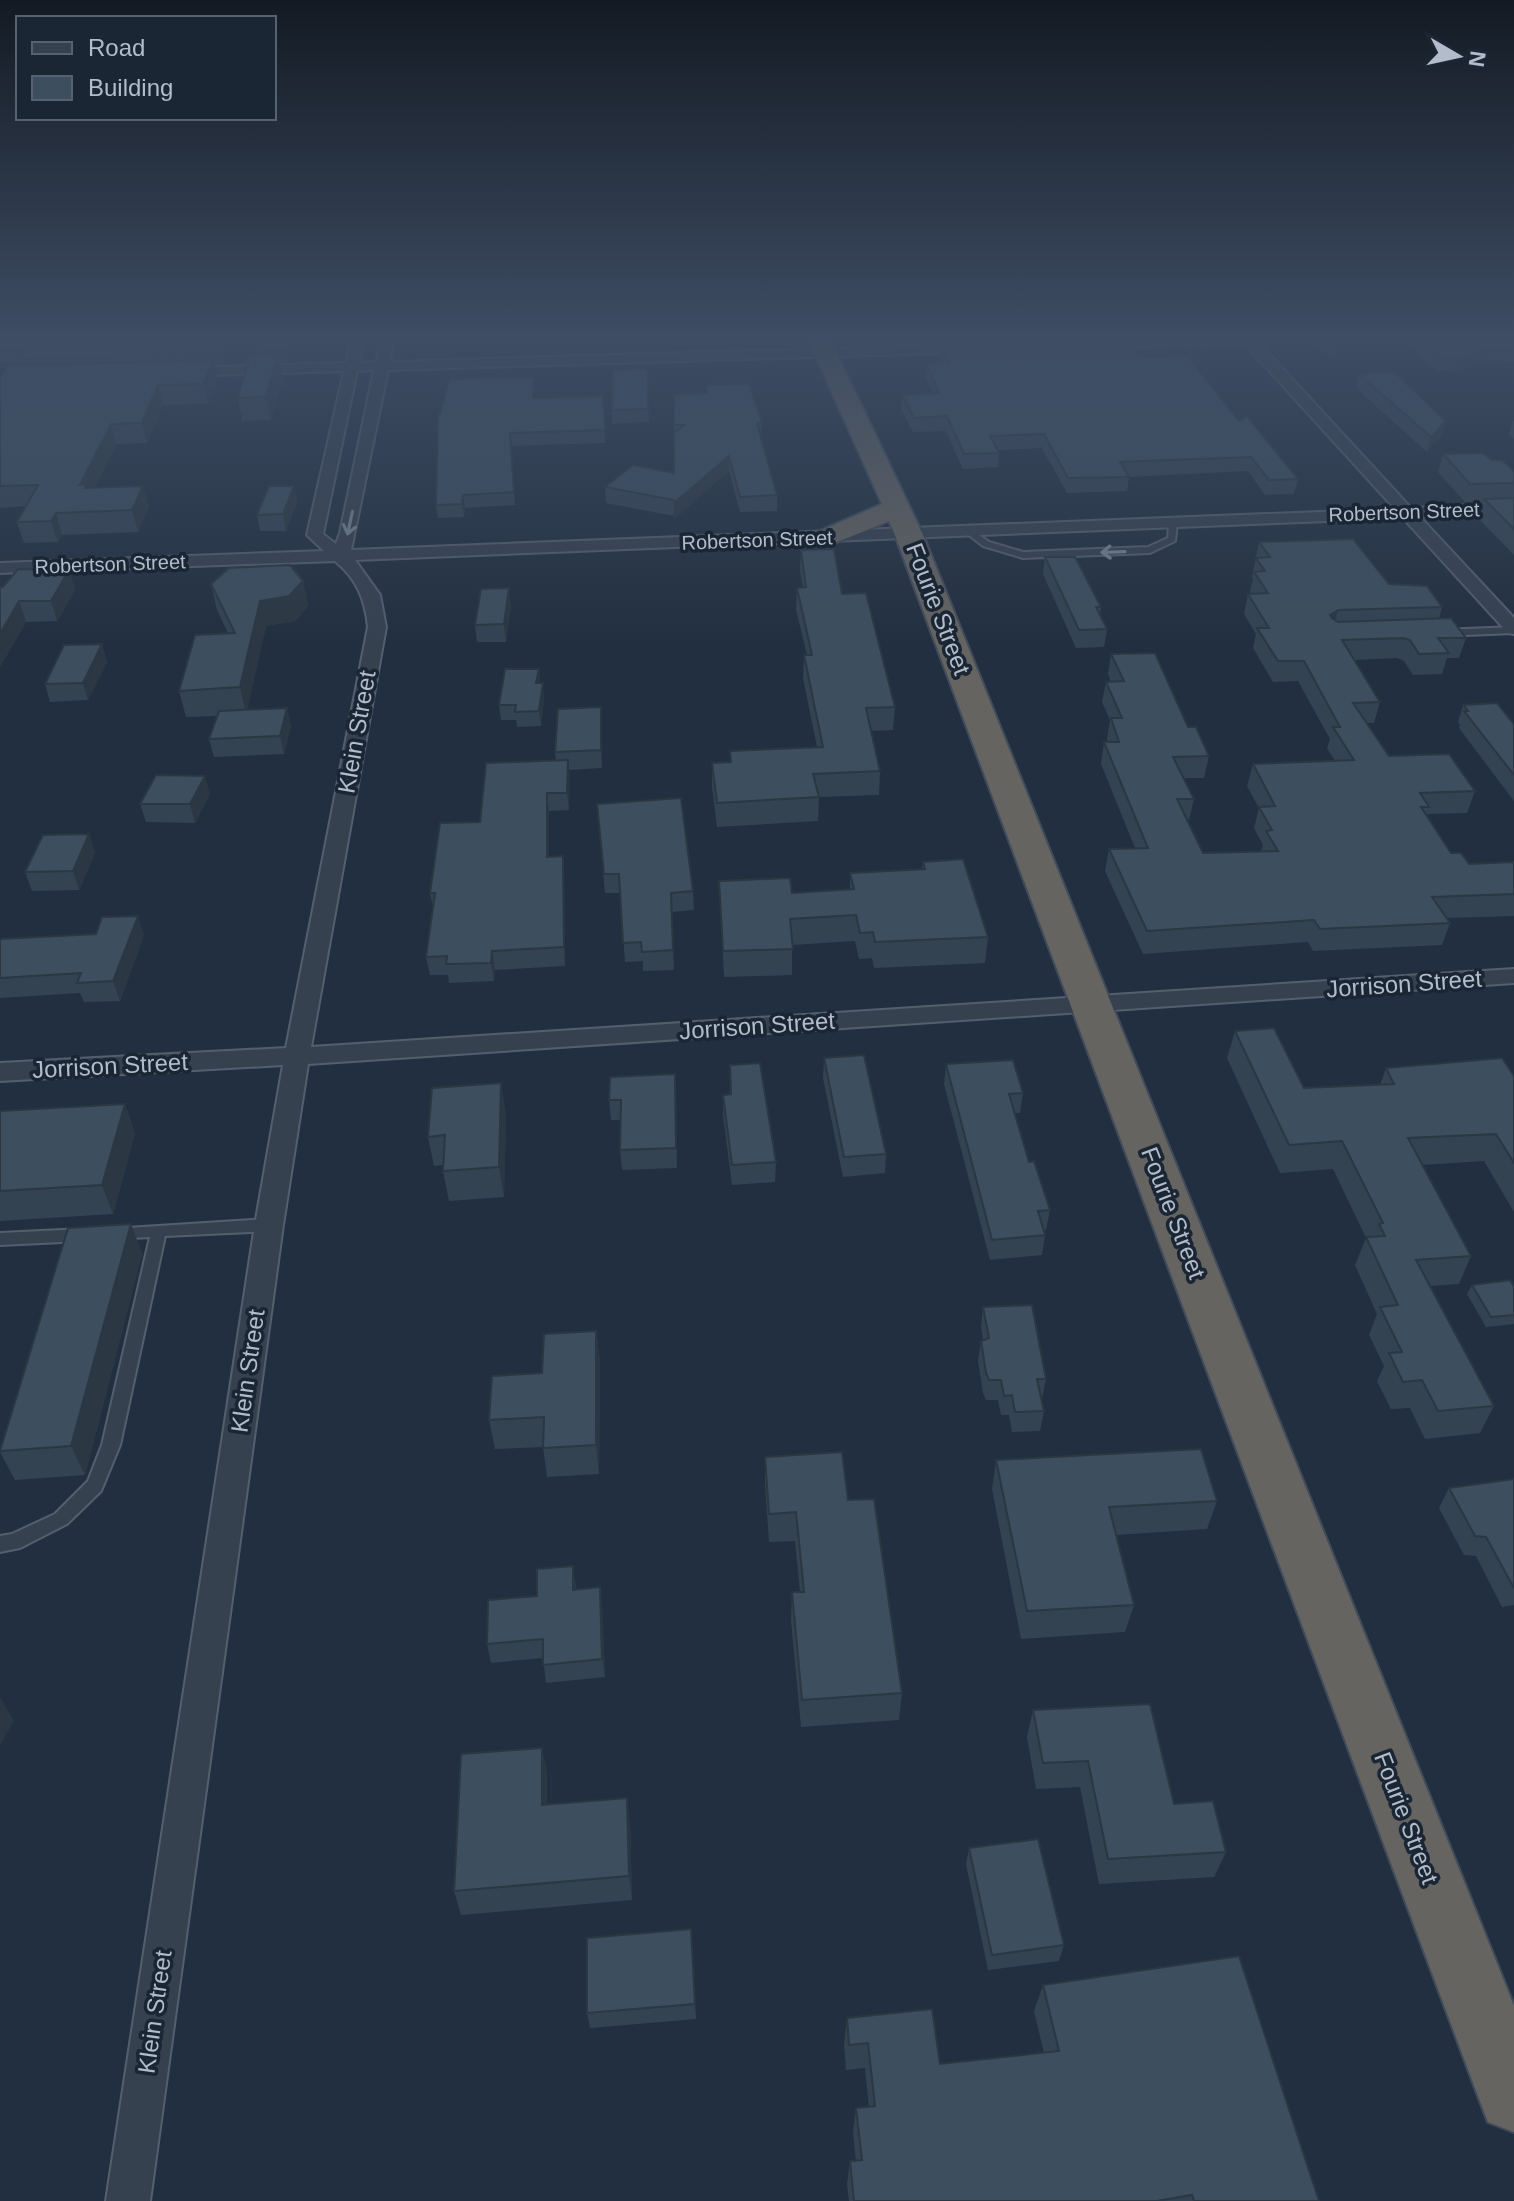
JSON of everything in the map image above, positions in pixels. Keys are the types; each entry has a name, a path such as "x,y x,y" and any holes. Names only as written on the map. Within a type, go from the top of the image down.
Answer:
{"highway":[{"name":"Fourie Street","path":"864,440 902,522 1514,2096"},
{"path":"830,537 902,522"}],"street":[{"name":"Klein Street","path":"128,2201 269,1225 297,1056 377,627 372,591 359,572 315,535 335,440"},
{"path":"340,557 348,533 366,440"},
{"path":"1340,440 1514,630"},
{"name":"Robertson Street","path":"902,522 969,532 1514,508"},
{"name":"Robertson Street","path":"0,568 830,537"},
{"name":"Jorrison Street","path":"0,1072 297,1056 1514,976"}],"lane":[{"path":"969,532 986,544 1023,555 1150,550 1172,539 1173,523"},
{"path":"1423,633 1514,630"},
{"path":"0,1239 269,1225"},
{"path":"0,1544 14,1542 61,1519 95,1486 111,1445 159,1231"}],"building":[{"path":"0,440 103,440 80,485 88,484 85,488 143,486 132,510 56,513 51,521 17,522 38,485 0,486"},
{"path":"437,440 510,440 514,492 463,495 462,504 436,505"},
{"path":"674,440 762,440 777,495 740,497 729,456 674,503 674,500 605,487 633,465 674,473"},
{"path":"958,440 992,440 999,453 964,454"},
{"path":"1047,440 1266,440 1298,479 1269,480 1251,457 1120,462 1129,477 1068,478"},
{"path":"1483,453 1492,460 1502,460 1514,471 1514,483 1470,484 1443,454"},
{"path":"269,486 294,486 283,514 257,515"},
{"path":"1514,498 1514,529 1484,499"},
{"path":"1353,539 1389,584 1427,586 1442,607 1338,610 1330,615 1332,618 1338,622 1451,618 1466,638 1438,638 1449,653 1419,654 1410,640 1403,638 1342,640 1380,702 1353,703 1389,756 1449,754 1475,791 1420,793 1429,807 1421,807 1451,853 1461,853 1469,864 1514,862 1514,894 1432,897 1450,923 1320,929 1314,920 1147,931 1109,849 1148,848 1104,742 1119,742 1111,718 1122,718 1106,682 1124,681 1111,654 1155,653 1188,727 1196,727 1209,756 1173,757 1194,799 1177,799 1203,853 1278,851 1266,831 1272,830 1259,807 1275,806 1253,764 1354,760 1333,727 1340,727 1304,661 1278,661 1257,628 1269,628 1248,594 1268,593 1254,572 1265,571 1256,558 1270,557 1259,542"},
{"path":"834,549 842,594 866,593 895,707 866,708 880,771 813,774 819,797 717,803 712,763 731,762 730,751 823,747 804,655 812,655 797,588 806,587 801,550"},
{"path":"1045,557 1075,557 1101,607 1096,607 1107,629 1079,630"},
{"path":"290,565 303,581 289,596 260,601 240,687 179,691 195,635 235,633 211,584 229,568"},
{"path":"18,569 69,570 51,601 19,601 0,634 0,587"},
{"path":"509,588 504,624 475,625 481,589"},
{"path":"102,644 83,683 45,684 64,645"},
{"path":"505,669 539,669 536,683 543,683 539,711 515,712 516,705 499,705"},
{"path":"1497,703 1514,724 1514,775 1464,711 1468,711 1463,705"},
{"path":"601,707 601,750 555,752 558,709"},
{"path":"287,708 280,736 209,739 219,711"},
{"path":"568,760 567,793 547,793 547,857 563,856 564,947 492,951 491,963 446,964 447,956 426,957 435,893 430,893 440,823 480,822 486,763"},
{"path":"156,775 205,776 190,804 140,804"},
{"path":"681,798 693,891 671,893 673,950 642,952 641,942 623,943 619,874 604,874 597,804"},
{"path":"89,834 73,871 25,872 43,835"},
{"path":"963,859 988,937 875,942 873,932 860,933 856,915 790,919 793,949 723,951 719,881 790,878 792,893 854,889 850,873 925,869 923,862"},
{"path":"138,916 113,981 77,983 81,973 0,978 0,939 96,934 102,917"},
{"path":"1274,1028 1304,1088 1394,1084 1386,1068 1502,1058 1514,1076 1514,1163 1496,1134 1408,1138 1471,1256 1416,1260 1494,1406 1438,1411 1422,1380 1403,1382 1389,1353 1402,1352 1380,1307 1398,1305 1366,1237 1385,1236 1379,1224 1383,1223 1342,1141 1289,1145 1235,1031"},
{"path":"864,1055 886,1154 844,1157 824,1058"},
{"path":"1013,1060 1023,1093 1009,1094 1029,1162 1034,1161 1050,1210 1038,1211 1045,1235 992,1240 946,1064"},
{"path":"760,1063 776,1162 732,1165 723,1095 731,1094 730,1065"},
{"path":"675,1074 676,1148 620,1150 621,1100 609,1100 610,1077"},
{"path":"501,1083 499,1167 443,1171 445,1135 428,1137 432,1088"},
{"path":"125,1104 102,1185 0,1191 0,1111"},
{"path":"131,1224 71,1446 0,1451 68,1228"},
{"path":"1510,1280 1514,1287 1514,1315 1491,1317 1472,1285"},
{"path":"1032,1305 1046,1379 1037,1379 1044,1411 1015,1412 1012,1395 1004,1396 1001,1380 989,1380 986,1373 981,1341 989,1338 983,1307"},
{"path":"596,1331 596,1445 543,1448 544,1417 489,1420 492,1376 542,1373 544,1334"},
{"path":"1201,1449 1217,1501 1109,1507 1134,1605 1027,1611 996,1460"},
{"path":"842,1452 848,1500 874,1499 902,1693 802,1700 792,1592 804,1592 796,1512 769,1514 765,1457"},
{"path":"1514,1479 1514,1588 1486,1537 1475,1536 1449,1488"},
{"path":"573,1566 573,1590 600,1587 602,1659 543,1665 543,1639 487,1644 488,1600 537,1596 537,1569"},
{"path":"1150,1704 1174,1804 1213,1801 1226,1852 1108,1859 1088,1761 1043,1763 1033,1710"},
{"path":"542,1748 542,1805 627,1798 629,1876 454,1891 461,1754"},
{"path":"1038,1839 1064,1945 992,1955 969,1848"},
{"path":"691,1929 695,2004 587,2013 587,1938"},
{"path":"1239,1956 1319,2201 1194,2201 1192,2195 1157,2201 854,2201 850,2161 862,2160 856,2108 875,2106 868,2043 849,2045 847,2018 932,2009 940,2064 1059,2051 1043,1985"}]}
